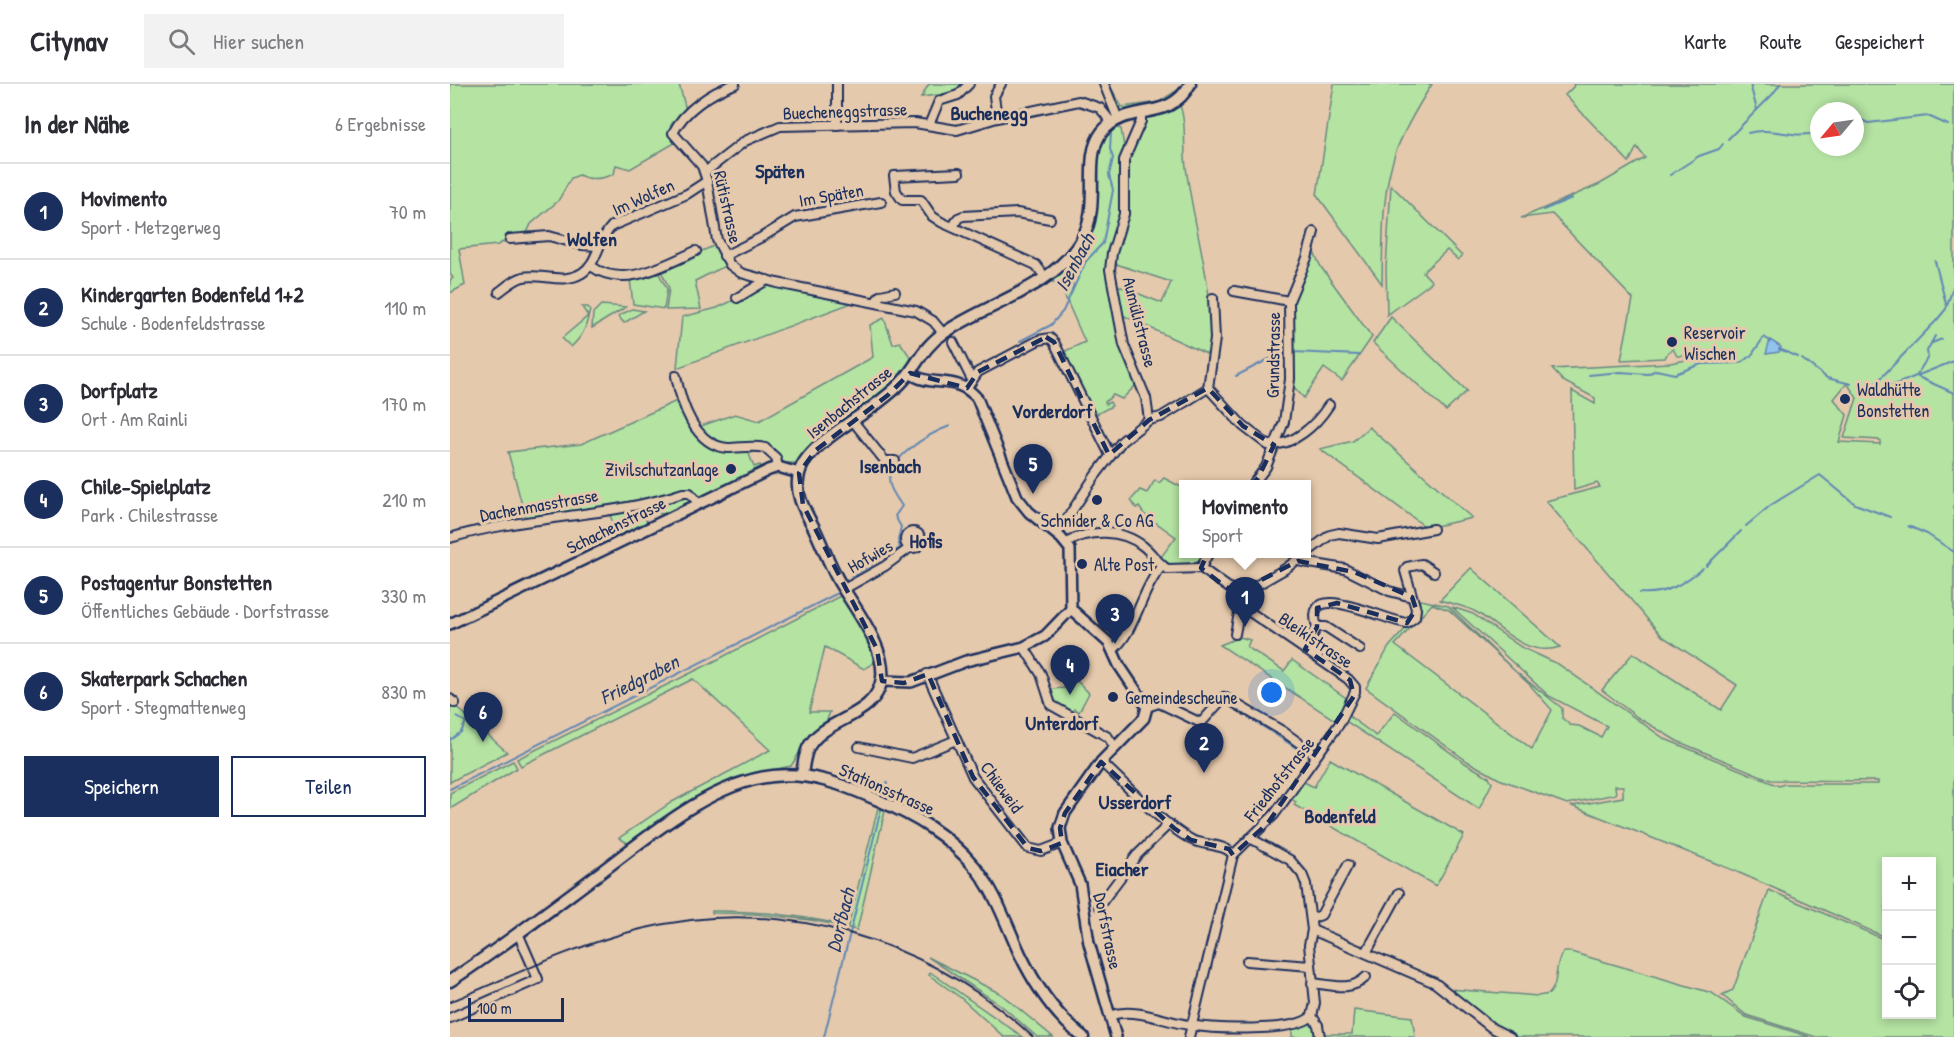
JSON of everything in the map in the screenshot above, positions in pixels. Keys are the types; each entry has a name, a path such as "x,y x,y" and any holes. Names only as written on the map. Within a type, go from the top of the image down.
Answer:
{"main road":[{"path":"1115,121 1170,106 1183,96 1190,84"},
{"name":"Isenbachstrasse","path":"799,472 811,454 888,395 910,372 926,349 943,333 1045,277 1068,259 1085,234 1093,205 1094,148 1101,133 1115,121"},
{"path":"799,472 798,484 803,505 844,589 877,649 881,662 882,681 866,706 812,743 804,758 802,776"},
{"name":"Stationsstrasse","path":"450,981 658,830 714,796 740,783 762,778 802,776 829,780 884,802 937,830 975,867 991,889 1030,974 1056,1010 1083,1037"}],"street":[{"name":"Rütistrasse","path":"735,84 720,91 683,116 673,133 688,146 705,172 717,240 723,255 741,273 916,311 933,321 943,333"},
{"path":"837,84 837,125"},
{"path":"929,125 939,101 958,95 969,84"},
{"path":"998,118 994,96 1001,84"},
{"path":"1104,84 1115,121"},
{"name":"Buecheneggstrasse","path":"705,172 745,141 771,128 929,125 946,130 957,130 998,118 1079,101 1100,108 1115,121"},
{"name":"Aumülistrasse","path":"1141,113 1142,121 1122,170 1124,214 1112,253 1110,270 1124,345 1146,398 1149,420"},
{"path":"959,173 891,176 902,200 921,200 932,216 1036,265 1045,277"},
{"name":"Im Wolfen","path":"591,266 602,235 612,226 687,194 707,181"},
{"name":"Im Späten","path":"723,255 755,241 795,217 881,202"},
{"path":"953,227 958,218 963,216 1017,213 1050,219"},
{"name":"Grundstrasse","path":"1256,480 1266,467 1284,422 1290,379 1289,301 1307,258 1314,232"},
{"path":"510,239 549,236 582,246 597,246"},
{"path":"499,292 521,278 561,279 576,276 591,266 606,274 631,276 696,251"},
{"path":"737,298 767,280"},
{"path":"1234,291 1289,301"},
{"path":"875,302 881,295 895,292"},
{"path":"1208,388 1215,339 1213,298"},
{"path":"969,384 978,372 1039,340 1046,337 1052,339 1110,455"},
{"path":"882,681 904,683 966,661 1024,647 1045,636 1071,609 1071,556 1067,543 1029,512 1017,497 982,406 969,384 953,342"},
{"path":"910,372 923,380 969,384"},
{"path":"676,376 684,410 694,425 710,441 723,447 765,448 776,458 778,468 799,472"},
{"path":"1057,534 1110,455 1149,420 1161,417 1208,388"},
{"path":"1208,388 1253,434 1268,445 1274,445 1311,429 1329,405"},
{"path":"853,421 885,461 895,460"},
{"name":"Schachenstrasse","path":"450,624 698,503 778,468"},
{"name":"Dachenmasstrasse","path":"450,538 500,526 640,503 683,493 690,493 698,503"},
{"path":"1311,549 1324,537 1334,534 1378,539 1433,530"},
{"path":"1067,543 1078,536 1094,532 1133,539 1151,552 1167,569 1201,568 1236,593 1259,584 1301,558"},
{"name":"Hofwies","path":"844,589 885,566 911,547"},
{"path":"1201,568 1206,558"},
{"path":"1298,561 1345,569 1389,591 1412,597"},
{"path":"1305,650 1317,627 1315,612 1326,602 1354,607 1388,620 1407,623 1416,613 1405,571 1407,567 1422,564 1434,572"},
{"path":"1113,650 1126,635 1151,579 1162,566"},
{"name":"Bleikistrasse","path":"1236,593 1237,600 1244,608 1346,676 1355,687"},
{"path":"1235,634 1239,613 1244,608"},
{"path":"1062,843 1061,822 1101,762 1144,718 1147,707 1119,665 1113,650 1071,609"},
{"path":"1317,627 1326,627 1360,649"},
{"path":"1024,647 1041,674 1052,705 1118,743"},
{"name":"Chüeweid","path":"927,674 976,781 1028,848 1041,851 1062,843"},
{"name":"Friedhofstrasse","path":"1233,855 1268,823 1340,723 1354,696 1355,687"},
{"path":"1147,707 1159,703 1201,723 1224,697 1284,732 1316,755"},
{"path":"859,747 912,758 956,740"},
{"path":"1101,762 1168,824 1191,840 1226,848 1233,855 1189,1037"},
{"path":"1099,906 1137,855 1168,824"},
{"path":"1112,1015 1129,1013 1191,1026 1242,1028 1299,1025 1312,1016 1315,1003 1309,945 1312,930 1302,874 1280,853 1250,838"},
{"name":"Dorfstrasse","path":"1062,843 1080,884 1089,943 1112,1015 1116,1037"},
{"path":"1311,919 1321,915 1348,865"},
{"path":"1366,953 1399,893"},
{"path":"1312,930 1435,983 1492,1028 1510,1037"},
{"path":"450,1018 538,979 518,933"},
{"path":"1247,961 1310,966"},
{"path":"1312,983 1350,987 1358,985 1366,977"},
{"path":"1312,1016 1318,1025 1320,1037"}],"highlighted area":[{"path":"1046,337 1054,342 1109,455 1149,420 1208,388 1243,426 1274,445 1258,478 1226,512 1201,568 1223,585 1236,593 1298,561 1354,572 1412,597 1416,609 1407,623 1337,603 1317,608 1317,627 1305,649 1350,680 1354,696 1268,823 1233,855 1229,849 1191,840 1174,828 1101,762 1065,813 1060,828 1062,843 1041,851 1028,848 973,777 928,674 904,683 882,681 877,649 803,505 799,473 816,450 888,395 910,373 967,388 978,372"}],"green space":[{"path":"450,84 679,84 686,110 673,132 678,141 630,169 616,165 614,174 605,177 592,179 579,175 571,178 558,201 531,224 526,235 514,236 498,245 459,249 465,285 450,293 450,280 453,278 450,274"},
{"path":"929,84 966,84 954,93 921,97"},
{"path":"1105,84 1109,84 1122,107 1159,102 1179,89 1179,94 1157,106 1119,112"},
{"path":"1334,84 1432,84 1403,136 1390,169 1384,218 1382,284 1317,195"},
{"path":"1573,84 1954,84 1954,1037 1816,1037 1746,1015 1722,995 1733,990 1769,890 1882,938 1882,1019 1936,1019 1936,857 1882,857 1882,936 1735,871 1572,806 1623,797 1623,786 1615,786 1616,794 1567,804 1499,779 1467,761 1366,688 1389,647 1421,611 1417,602 1421,600 1448,606 1516,672 1562,708 1562,718 1570,725 1579,726 1601,737 1607,726 1549,696 1452,607 1473,614 1521,647 1558,664 1665,739 1779,786 1784,784 1878,784 1878,781 1771,780 1677,741 1637,717 1602,690 1633,653 1721,710 1737,685 1662,636 1546,501 1600,487 1597,483 1574,490 1572,391 1595,404 1595,398 1563,381 1552,369 1670,363 1693,359 1692,355 1677,356 1673,349 1665,358 1621,360 1633,299 1552,214 1521,218 1600,184 1645,158 1637,147 1629,162 1565,95 1574,86","holes":["1847,383 1857,398 1844,438 1880,440 1880,444 1839,442 1847,415 1834,399","1432,604 1449,610 1530,685 1552,710 1532,749 1395,645"]},
{"path":"1179,103 1183,118 1185,159 1210,308 1211,356 1120,314 1114,284 1162,303 1171,282 1113,263 1117,225 1108,252 1108,282 1120,338 1136,385 1122,399 1113,395 1105,402 1106,404 1110,402 1112,406 1095,415 1063,352 1085,342 1059,283 1046,281 1079,245 1092,224 1095,212 1096,157 1099,145 1106,135 1116,127 1121,129 1125,153 1148,116"},
{"path":"1391,185 1462,256 1458,260 1447,250 1423,272 1432,282 1387,315 1386,268"},
{"path":"716,245 727,265 695,281 701,309 666,310 669,288 660,269"},
{"path":"1312,248 1321,267 1372,337 1342,381 1324,368 1304,398 1292,385 1293,298"},
{"path":"657,270 667,289 664,309 633,304 630,279"},
{"path":"776,285 857,301 677,368 682,317 717,308 760,288"},
{"path":"601,305 626,307 592,328 593,313"},
{"path":"582,307 588,307 590,310 587,321 582,335 571,347 562,338 588,316"},
{"path":"632,309 644,311 624,323 618,316"},
{"path":"1391,317 1467,391 1446,411 1373,343"},
{"path":"884,318 893,344 900,342 913,361 898,381 795,463 784,463 774,452 724,444 698,427 735,414 759,421 873,357 870,325"},
{"path":"679,400 710,442 758,450 749,454 754,467 760,465 762,469 702,497 692,490 526,520 508,452 581,444"},
{"path":"1369,427 1472,518 1427,528 1320,449 1353,441"},
{"path":"1164,478 1179,486 1179,558 1201,558 1196,562 1172,566 1161,557 1176,537 1144,514 1139,507 1136,508 1131,500 1140,490 1147,493 1155,480 1159,483"},
{"path":"686,495 692,499 681,508 662,514 655,509 644,516 647,522 655,520 620,538 608,511"},
{"path":"1471,568 1560,647 1548,649 1526,645 1515,640 1476,612 1440,600"},
{"path":"842,595 868,639 877,661 864,669 825,647 809,712 830,712 825,725 810,736 791,766 734,778 679,809 629,844 619,838 672,802 770,750 693,679 521,766 517,759 707,665"},
{"path":"1240,637 1250,640 1247,647 1284,671 1292,660 1346,698 1336,721 1220,645"},
{"path":"1073,681 1078,682 1089,693 1079,712 1074,709 1072,712 1057,704 1050,689 1066,688"},
{"path":"452,703 507,752 450,782 450,704"},
{"path":"1395,712 1465,763 1489,777 1492,783 1479,809 1344,720 1346,714 1376,736"},
{"path":"1330,759 1464,835 1436,886 1294,805 1296,802 1290,798 1302,781 1314,787"},
{"path":"513,761 517,768 450,809 450,793"},
{"path":"879,804 885,811 857,930 785,917 712,913 712,911 729,911 763,913 848,926"},
{"path":"1564,952 1571,952 1712,993 1746,1017 1810,1037 1516,1037 1491,1024 1448,989 1538,996 1549,994"},
{"path":"928,957 1001,994 1053,1037 1037,1037 1002,1006"},
{"path":"930,972 1023,1037 1004,1037 961,998 929,975"},
{"path":"1354,1010 1412,1017 1415,1037 1322,1037 1322,1034 1352,1034"},
{"path":"1313,1022 1319,1037 1292,1037 1292,1029"}],"water":[{"path":"1770,340 1781,347 1779,352 1766,354"}],"waterway":[{"path":"1750,84 1757,110"},
{"name":"Dorfbach","path":"1728,139 1780,84"},
{"path":"1864,121 1868,123 1928,116 1948,125"},
{"path":"1748,133 1766,131 1810,134"},
{"name":"Isenbach","path":"1020,341 1051,325 1063,311 1086,261 1103,243 1113,190 1109,175 1113,158 1110,149 1111,133"},
{"name":"Dorfbach","path":"1670,175 1699,156 1719,149 1723,144"},
{"name":"Dorfbach","path":"1543,210 1572,198"},
{"path":"1935,261 1946,304"},
{"name":"Isenbach","path":"1077,272 1084,263"},
{"name":"Isenbach","path":"1072,292 1073,280"},
{"path":"1872,387 1946,309 1954,284"},
{"path":"1916,376 1928,357 1927,351 1935,336"},
{"path":"1589,375 1621,372 1648,374 1656,370 1675,374 1701,364 1740,363 1751,356 1764,337 1770,341"},
{"path":"1932,343 1942,339"},
{"path":"1779,349 1798,357"},
{"name":"Dorfbach","path":"1293,352 1359,355"},
{"name":"Dorfbach","path":"1236,376 1269,359 1288,353"},
{"path":"1802,359 1827,378 1851,384"},
{"path":"1867,394 1872,387 1881,390 1954,361"},
{"path":"1918,377 1954,393"},
{"name":"Isenbach","path":"851,577 900,548 898,540 901,527 895,516 902,506 890,485 890,476 894,466 920,441 950,426"},
{"path":"1746,526 1771,505 1820,475 1855,504 1890,517"},
{"path":"1908,526 1927,534 1954,552"},
{"path":"1706,566 1741,531"},
{"path":"1640,593 1658,592 1674,587 1703,568"},
{"name":"Friedgraben","path":"450,789 840,592"},
{"path":"1234,708 1304,753"},
{"path":"450,740 461,732 466,722 457,717"},
{"name":"Dorfbach","path":"884,794 887,783"},
{"name":"Dorfbach","path":"824,1037 881,809"}],"railway":[{"path":"450,1002 544,962 616,936 641,929 694,920 747,917 799,922 850,934 900,951 948,974 992,1003 1033,1037"}],"place":[{"name":"Reservoir Wischen","path":"1672,342"},
{"name":"Waldhütte Bonstetten","path":"1845,399"},
{"name":"Zivilschutzanlage","path":"731,469"},
{"name":"Postagentur Bonstetten","path":"1033,494"},
{"name":"Schnider & Co AG","path":"1097,500"},
{"name":"Alte Post","path":"1082,564"},
{"name":"Movimento","path":"1245,627"},
{"name":"Dorfplatz","path":"1115,644"},
{"name":"Chile-Spielplatz","path":"1070,695"},
{"name":"Gemeindescheune","path":"1113,697"},
{"name":"Skaterpark Schachen","path":"483,742"},
{"name":"Kindergarten Bodenfeld 1+2","path":"1204,773"}],"district":[{"name":"Buchenegg","path":"989,112"},
{"name":"Späten","path":"780,170"},
{"name":"Wolfen","path":"592,238"},
{"name":"Vorderdorf","path":"1052,410"},
{"name":"Isenbach","path":"890,465"},
{"name":"Hofis","path":"926,540"},
{"name":"Unterdorf","path":"1062,722"},
{"name":"Usserdorf","path":"1135,801"},
{"name":"Bodenfeld","path":"1340,815"},
{"name":"Eiacher","path":"1122,868"}]}
